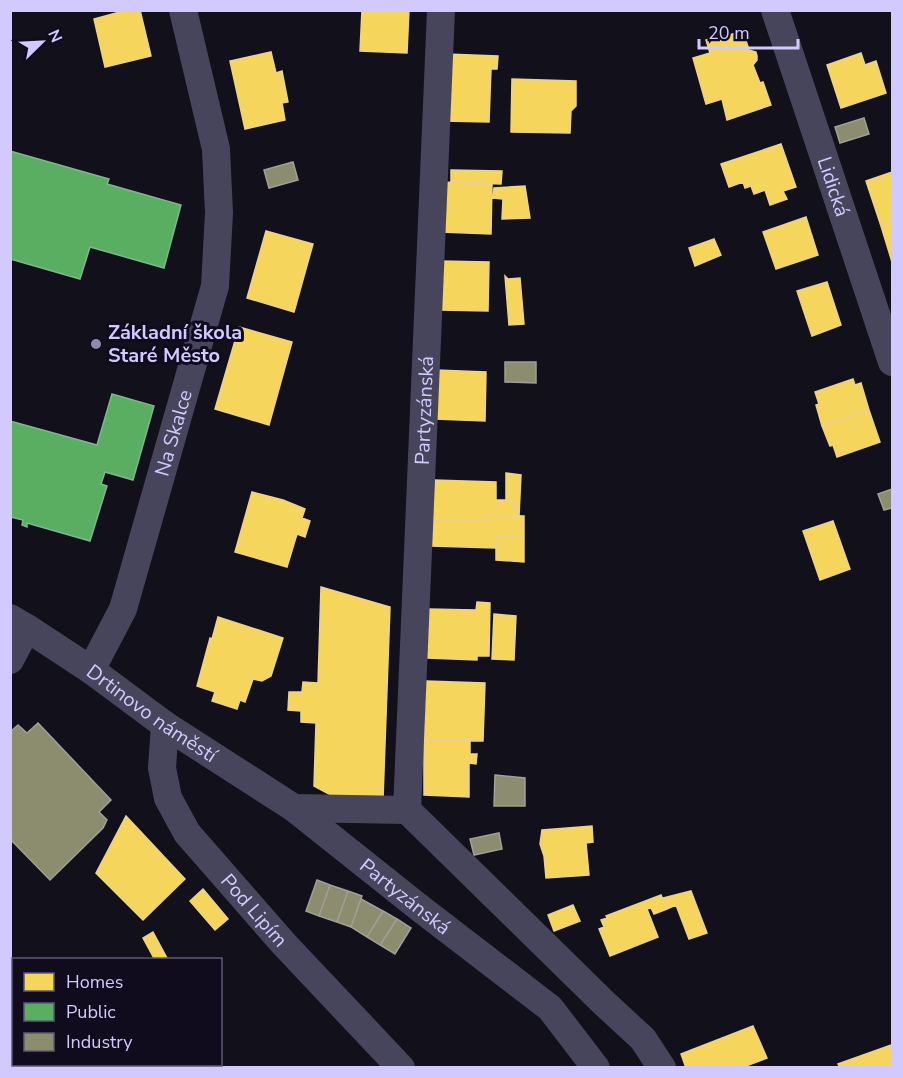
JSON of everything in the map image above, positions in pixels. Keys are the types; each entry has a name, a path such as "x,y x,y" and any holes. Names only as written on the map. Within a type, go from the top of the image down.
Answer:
{"street":[{"name":"Na Skalce","path":"91,670 123,609 215,286 219,213 216,149 183,10"},
{"name":"Partyzánská","path":"407,810 441,10"},
{"name":"Lidická","path":"775,10 892,362"},
{"name":"Drtinovo náměstí","path":"19,623 91,670 165,725 294,808"},
{"path":"10,660 19,623"},
{"name":"Pod Lipím","path":"165,725 162,768 168,798 187,833 284,944 401,1068"},
{"name":"Partyzánská","path":"294,808 550,1008 596,1068"},
{"path":"294,808 407,810 604,1003 644,1039 662,1068"}],"building: Homes":[{"path":"127,10 140,10 151,56 105,67 94,19"},
{"path":"362,10 409,10 407,53 360,51"},
{"path":"743,31 749,50 756,52 757,60 753,65 760,83 763,82 771,105 727,120 722,99 706,104 693,58 710,53 706,40"},
{"path":"271,52 276,73 282,71 288,102 282,103 285,120 245,129 230,61"},
{"path":"861,53 865,65 876,61 886,93 841,108 827,65"},
{"path":"446,54 498,56 497,69 491,69 489,122 443,121"},
{"path":"512,79 576,81 576,106 571,111 570,133 511,132"},
{"path":"781,144 796,187 783,191 787,199 770,205 765,190 754,194 751,186 745,188 743,182 729,187 721,164"},
{"path":"451,170 502,171 501,184 451,182"},
{"path":"892,172 892,222 881,226 866,181"},
{"path":"443,182 492,185 491,234 441,232"},
{"path":"525,186 530,218 502,219 503,199 493,198 494,188"},
{"path":"806,217 818,255 776,269 763,232"},
{"path":"892,222 892,262 881,226"},
{"path":"266,231 313,244 294,312 247,298"},
{"path":"714,239 721,255 695,266 689,248"},
{"path":"440,261 489,262 488,311 438,310"},
{"path":"505,276 508,279 520,278 524,324 509,325"},
{"path":"827,282 841,325 812,336 797,291"},
{"path":"239,327 292,342 269,425 215,409"},
{"path":"436,370 486,372 485,421 435,419"},
{"path":"853,379 855,385 861,383 869,410 822,426 815,392"},
{"path":"869,410 880,442 837,457 822,426"},
{"path":"506,473 521,475 519,516 514,516 515,500 506,500"},
{"path":"434,480 496,482 496,500 515,500 514,516 489,515 489,521 432,520"},
{"path":"252,492 283,500 305,509 302,518 310,521 305,537 297,534 287,567 235,552"},
{"path":"489,515 524,516 524,537 496,536 495,548 431,546 432,520 489,521"},
{"path":"833,521 850,569 820,580 803,531"},
{"path":"496,536 524,537 524,562 496,560"},
{"path":"321,587 390,607 383,799 342,801 314,786 316,723 301,722 301,711 288,710 289,692 302,692 303,682 318,683"},
{"path":"477,602 490,603 489,656 477,656 477,660 427,658 429,609 476,610"},
{"path":"494,614 516,616 514,660 492,659"},
{"path":"218,617 283,638 271,676 262,681 253,679 245,702 240,700 237,709 212,701 215,692 197,686"},
{"path":"426,681 485,683 483,741 424,740"},
{"path":"424,740 470,741 470,754 477,754 476,764 469,763 469,797 424,795"},
{"path":"126,816 185,879 143,920 96,873"},
{"path":"592,826 593,842 586,843 589,875 546,878 544,856 540,844 542,830"},
{"path":"203,889 228,919 215,930 190,901"},
{"path":"691,891 707,933 689,939 676,905 667,909 663,898"},
{"path":"661,895 667,909 654,914 651,908 647,909 658,937 610,956 599,929 604,927 601,920"},
{"path":"573,905 580,921 554,931 548,915"},
{"path":"153,932 167,958 154,958 143,938"},
{"path":"753,1026 767,1058 746,1066 746,1068 686,1068 681,1054"},
{"path":"891,1045 892,1068 840,1068 838,1064"}],"building: Public":[{"path":"10,151 109,179 107,184 181,205 164,268 90,247 80,279 10,259"},
{"path":"112,394 154,406 133,480 105,472 101,484 107,486 90,541 27,523 27,527 22,525 23,520 10,517 10,421 97,445"}],"building: Industry":[{"path":"864,118 869,134 840,143 835,127"},
{"path":"293,162 298,180 269,188 264,170"},
{"path":"505,362 536,362 536,383 505,382"},
{"path":"892,489 892,508 884,510 878,494"},
{"path":"38,723 111,800 99,812 107,820 103,828 50,880 10,839 10,732 18,725 27,733"},
{"path":"495,775 525,778 525,806 494,806"},
{"path":"499,833 502,849 474,855 470,839"},
{"path":"317,880 330,885 319,916 306,911"},
{"path":"330,885 348,891 337,922 319,916"},
{"path":"348,891 362,896 351,927 337,922"},
{"path":"361,899 383,911 367,937 351,927"},
{"path":"383,911 397,919 380,945 367,937"},
{"path":"397,919 411,928 395,954 380,945"}],"place":[{"name":"Základní škola Staré Město","path":"96,344"}]}
